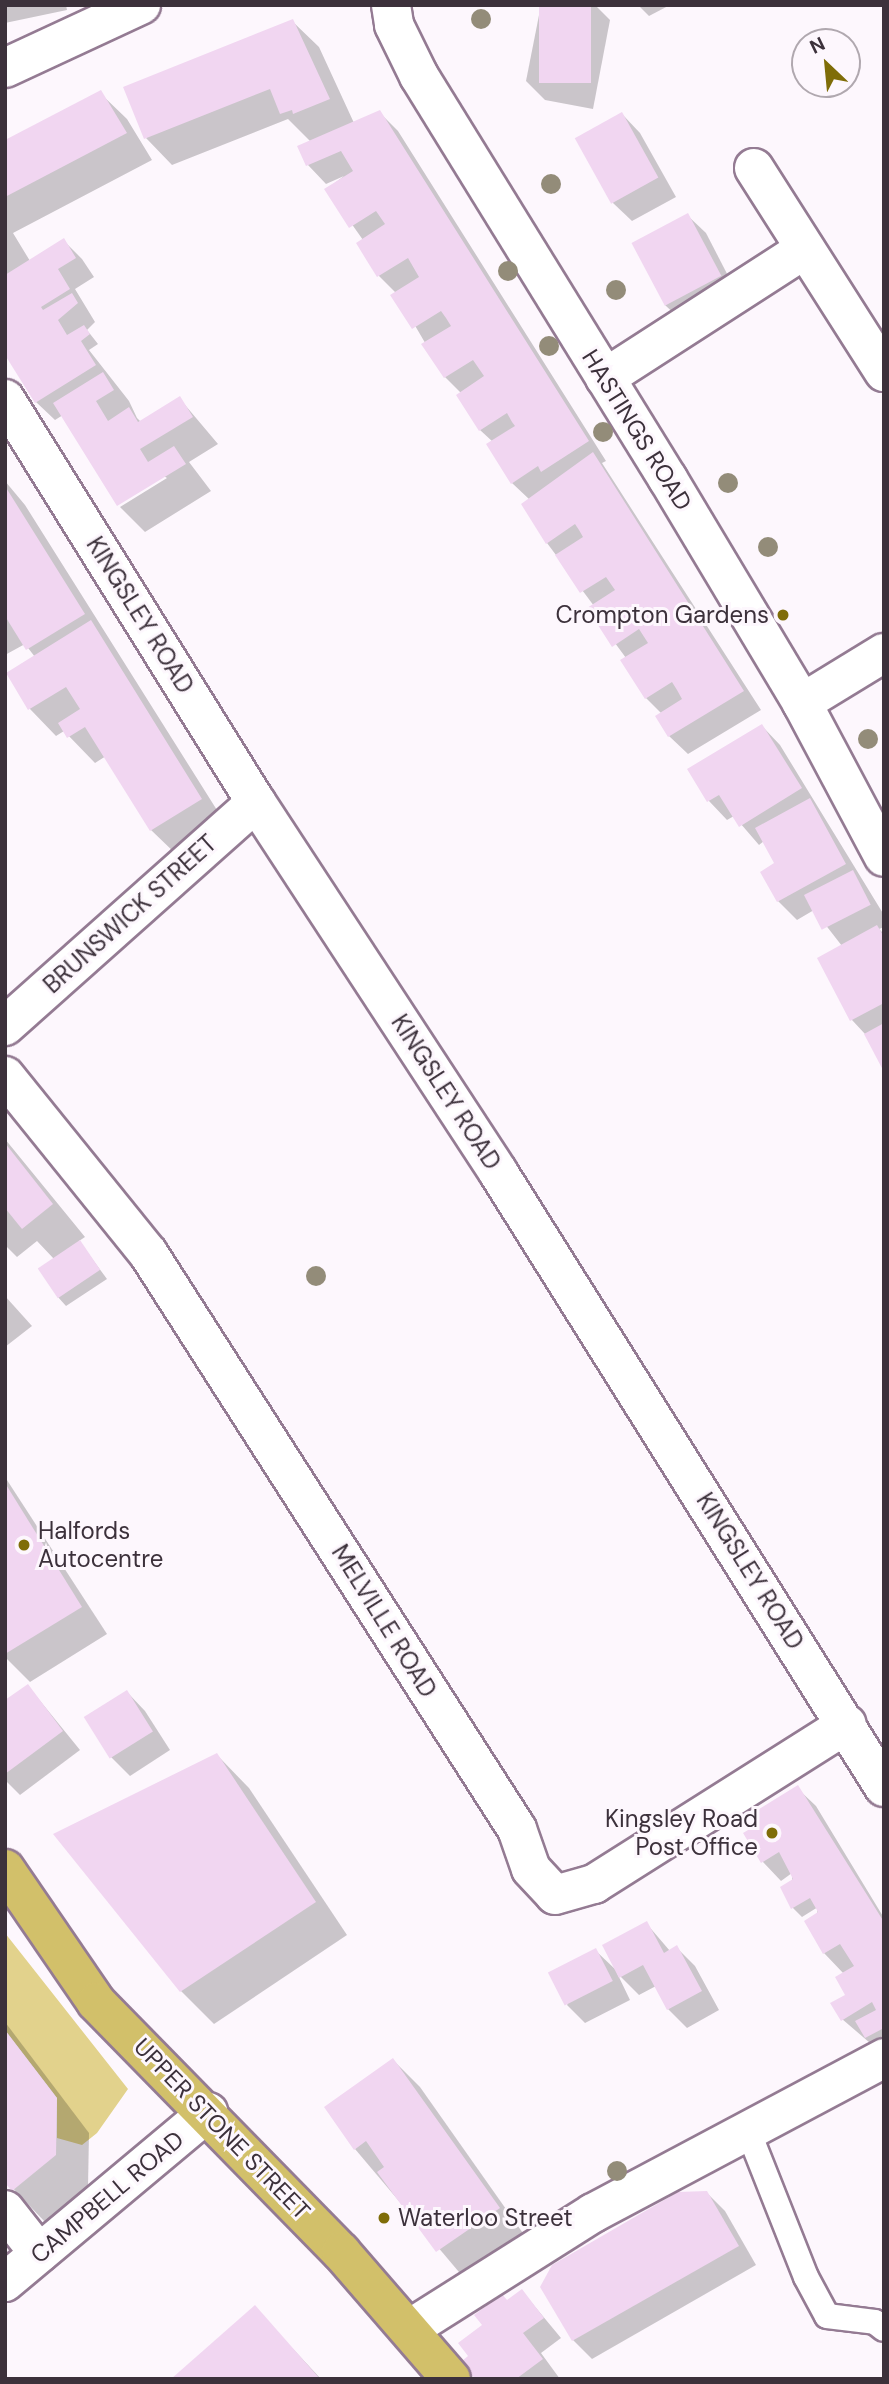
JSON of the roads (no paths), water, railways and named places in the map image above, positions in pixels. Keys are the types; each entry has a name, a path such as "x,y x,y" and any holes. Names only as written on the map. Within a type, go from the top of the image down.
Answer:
{"highway":[{"name":"UPPER STONE STREET","path":"5,1869 96,2002 208,2112 411,2328 451,2379"}],"street":[{"path":"5,68 141,5"},
{"name":"HASTINGS ROAD","path":"391,5 394,25 419,76 802,703 884,857"},
{"path":"754,168 884,372"},
{"path":"605,378 805,249"},
{"name":"KINGSLEY ROAD","path":"5,399 256,802 498,1172 847,1724 884,1787"},
{"path":"802,703 884,653"},
{"name":"BRUNSWICK STREET","path":"5,1026 256,802"},
{"name":"MELVILLE ROAD","path":"5,1076 148,1253 517,1829 531,1869 555,1895 594,1884 847,1724"},
{"path":"411,2328 593,2213 747,2128 884,2058"},
{"name":"CAMPBELL ROAD","path":"5,2281 208,2112"},
{"path":"5,2210 39,2253"}],"lane":[{"path":"747,2128 806,2277 827,2316 875,2322 884,2329"}],"place":[{"name":"Crompton Gardens","path":"783,615"},
{"name":"Halfords Autocentre","path":"24,1545"},
{"name":"Kingsley Road Post Office","path":"772,1833"},
{"name":"Waterloo Street","path":"384,2218"}]}
